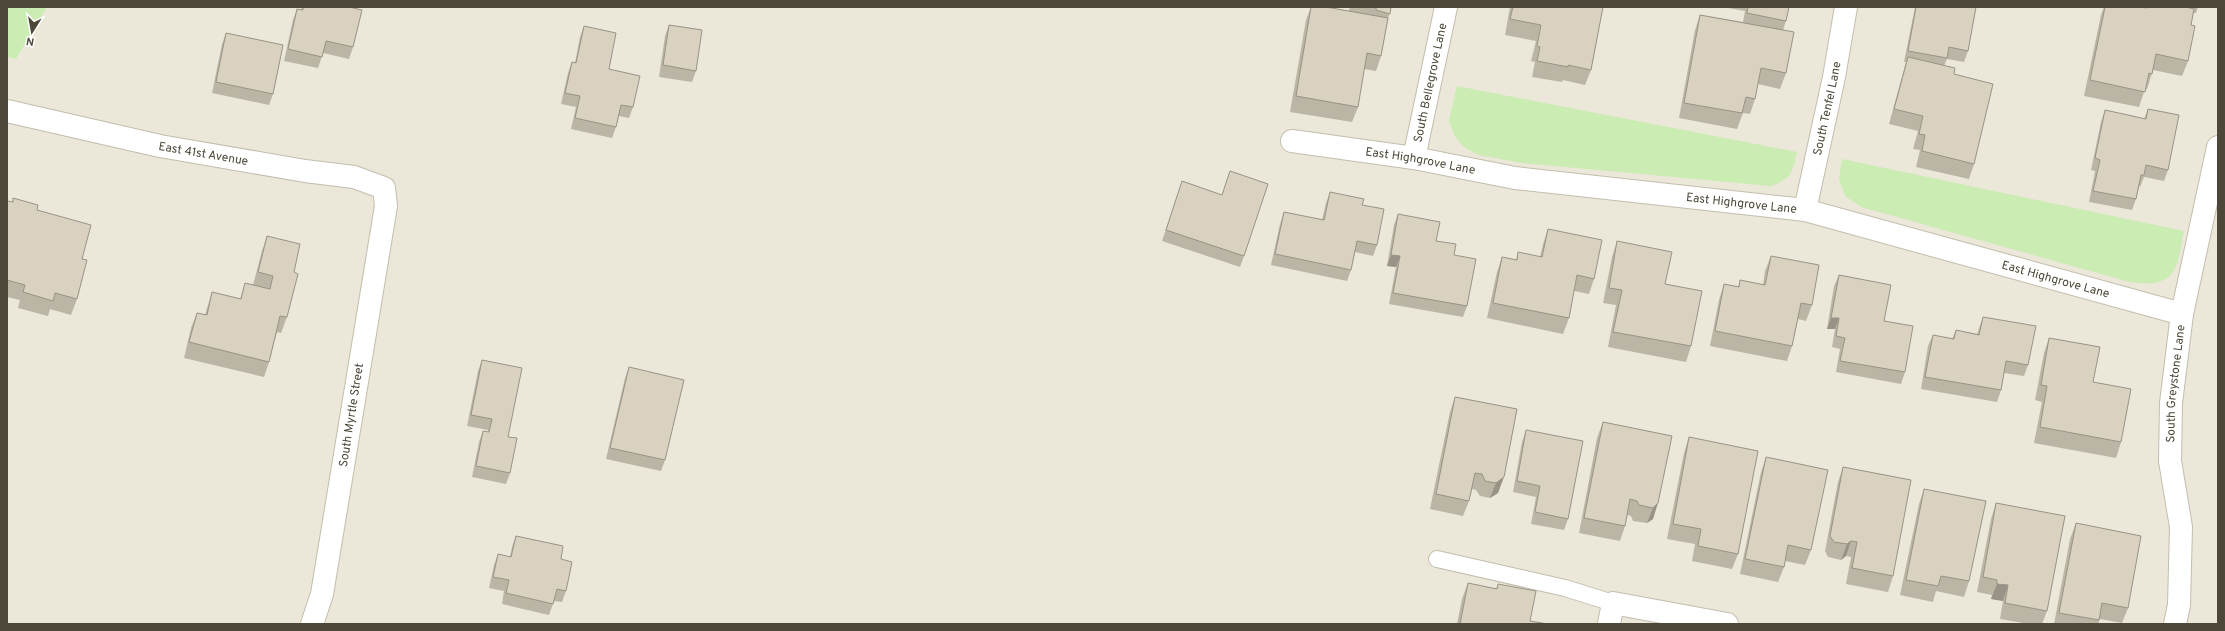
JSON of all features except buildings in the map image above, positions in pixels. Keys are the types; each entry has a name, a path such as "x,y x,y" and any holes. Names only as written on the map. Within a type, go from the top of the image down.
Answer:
{"street":[{"name":"South Bellegrove Lane","path":"1414,158 1446,7"},
{"name":"South Tenfel Lane","path":"1805,210 1834,77 1846,7"},
{"name":"East 41st Avenue","path":"7,110 160,146 305,171 354,177 384,188 386,206"},
{"name":"East Highgrove Lane","path":"1292,140 1414,158 1515,178 1805,210 2182,314"},
{"name":"South Greystone Lane","path":"2175,624 2179,604 2181,527 2170,460 2171,403 2182,314 2218,147"},
{"name":"South Myrtle Street","path":"312,624 322,594 386,206"},
{"path":"1609,624 1613,603 1727,624"}],"lane":[{"path":"1437,558 1565,588 1613,603"}],"shaded area":[{"path":"47,7 2218,7 2218,624 7,624 7,57 16,59"}],"green space":[{"path":"7,7 47,7 16,59 7,57"},
{"path":"1457,86 1797,152 1790,174 1783,181 1771,186 1521,163 1478,155 1464,147 1454,135 1449,120"},
{"path":"1842,159 2184,231 2176,266 2172,273 2165,279 2157,282 2130,282 1861,207 1845,196 1839,179"}]}
